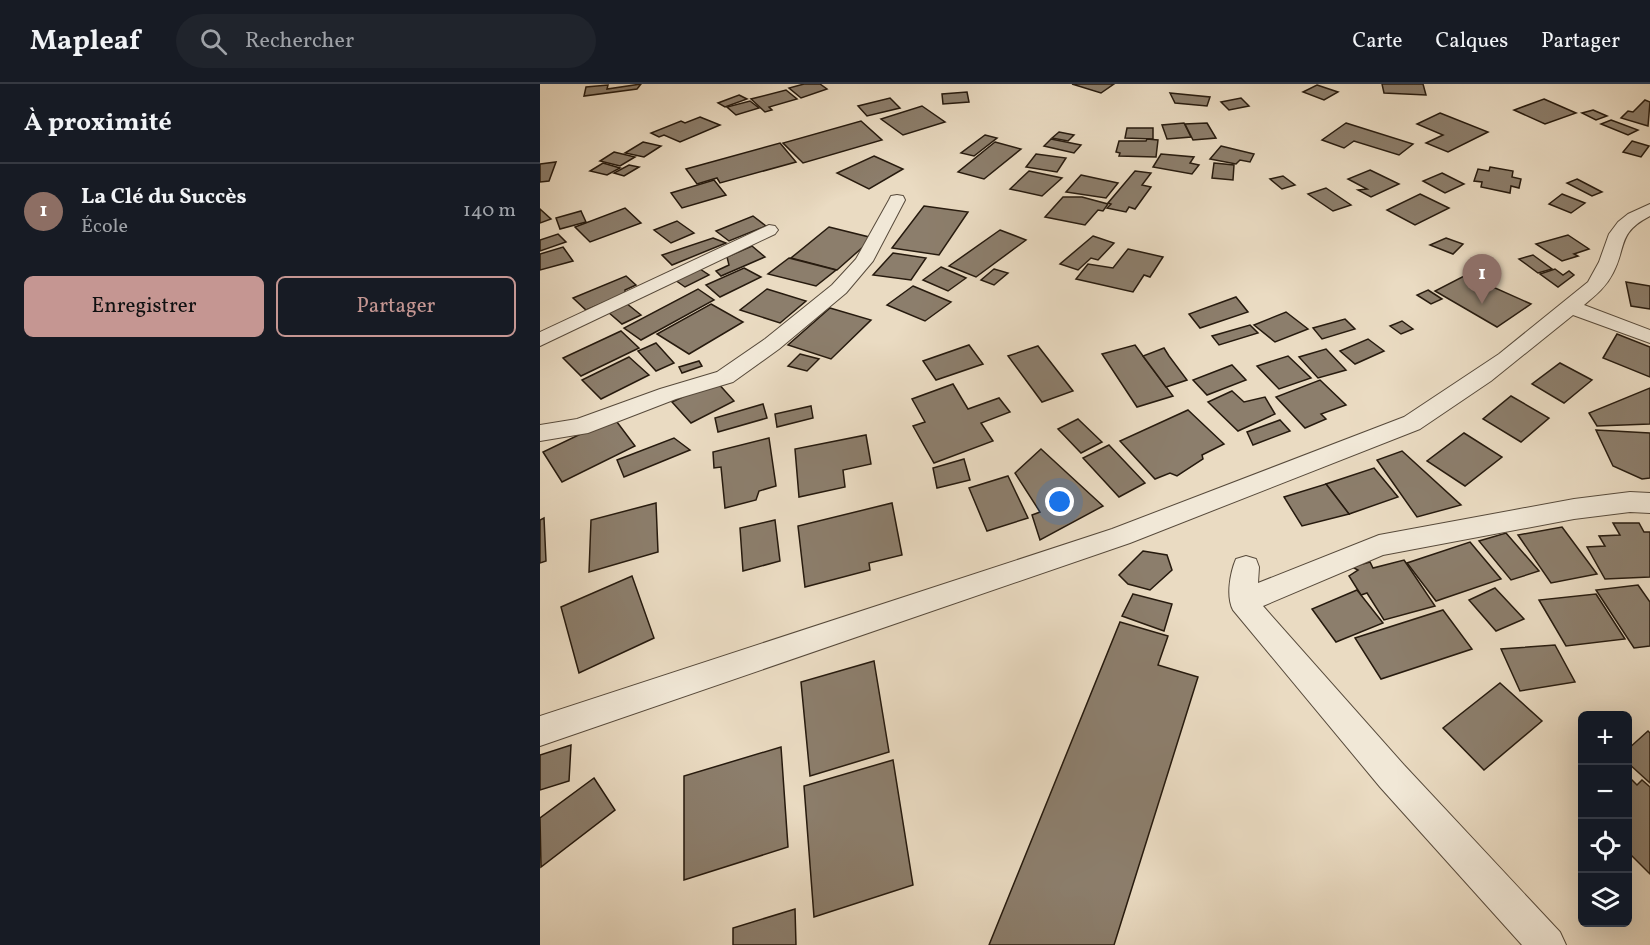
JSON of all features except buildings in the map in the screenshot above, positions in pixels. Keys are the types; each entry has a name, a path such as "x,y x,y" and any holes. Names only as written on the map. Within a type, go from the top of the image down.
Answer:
{"street":[{"path":"540,433 580,427 668,394 725,377 772,344 840,289 864,261 897,200"},
{"path":"540,731 1111,539 1368,442 1412,423 1452,399 1595,286 1606,272 1611,260 1613,241 1619,229 1628,220 1650,209"},
{"path":"540,340 769,230"},
{"path":"1571,307 1650,337"},
{"path":"1243,602 1379,545 1574,509 1630,502 1650,503"},
{"path":"1246,567 1243,602 1331,709 1467,861 1547,945"}],"place":[{"name":"La Clé du Succès","path":"1482,304"}]}
